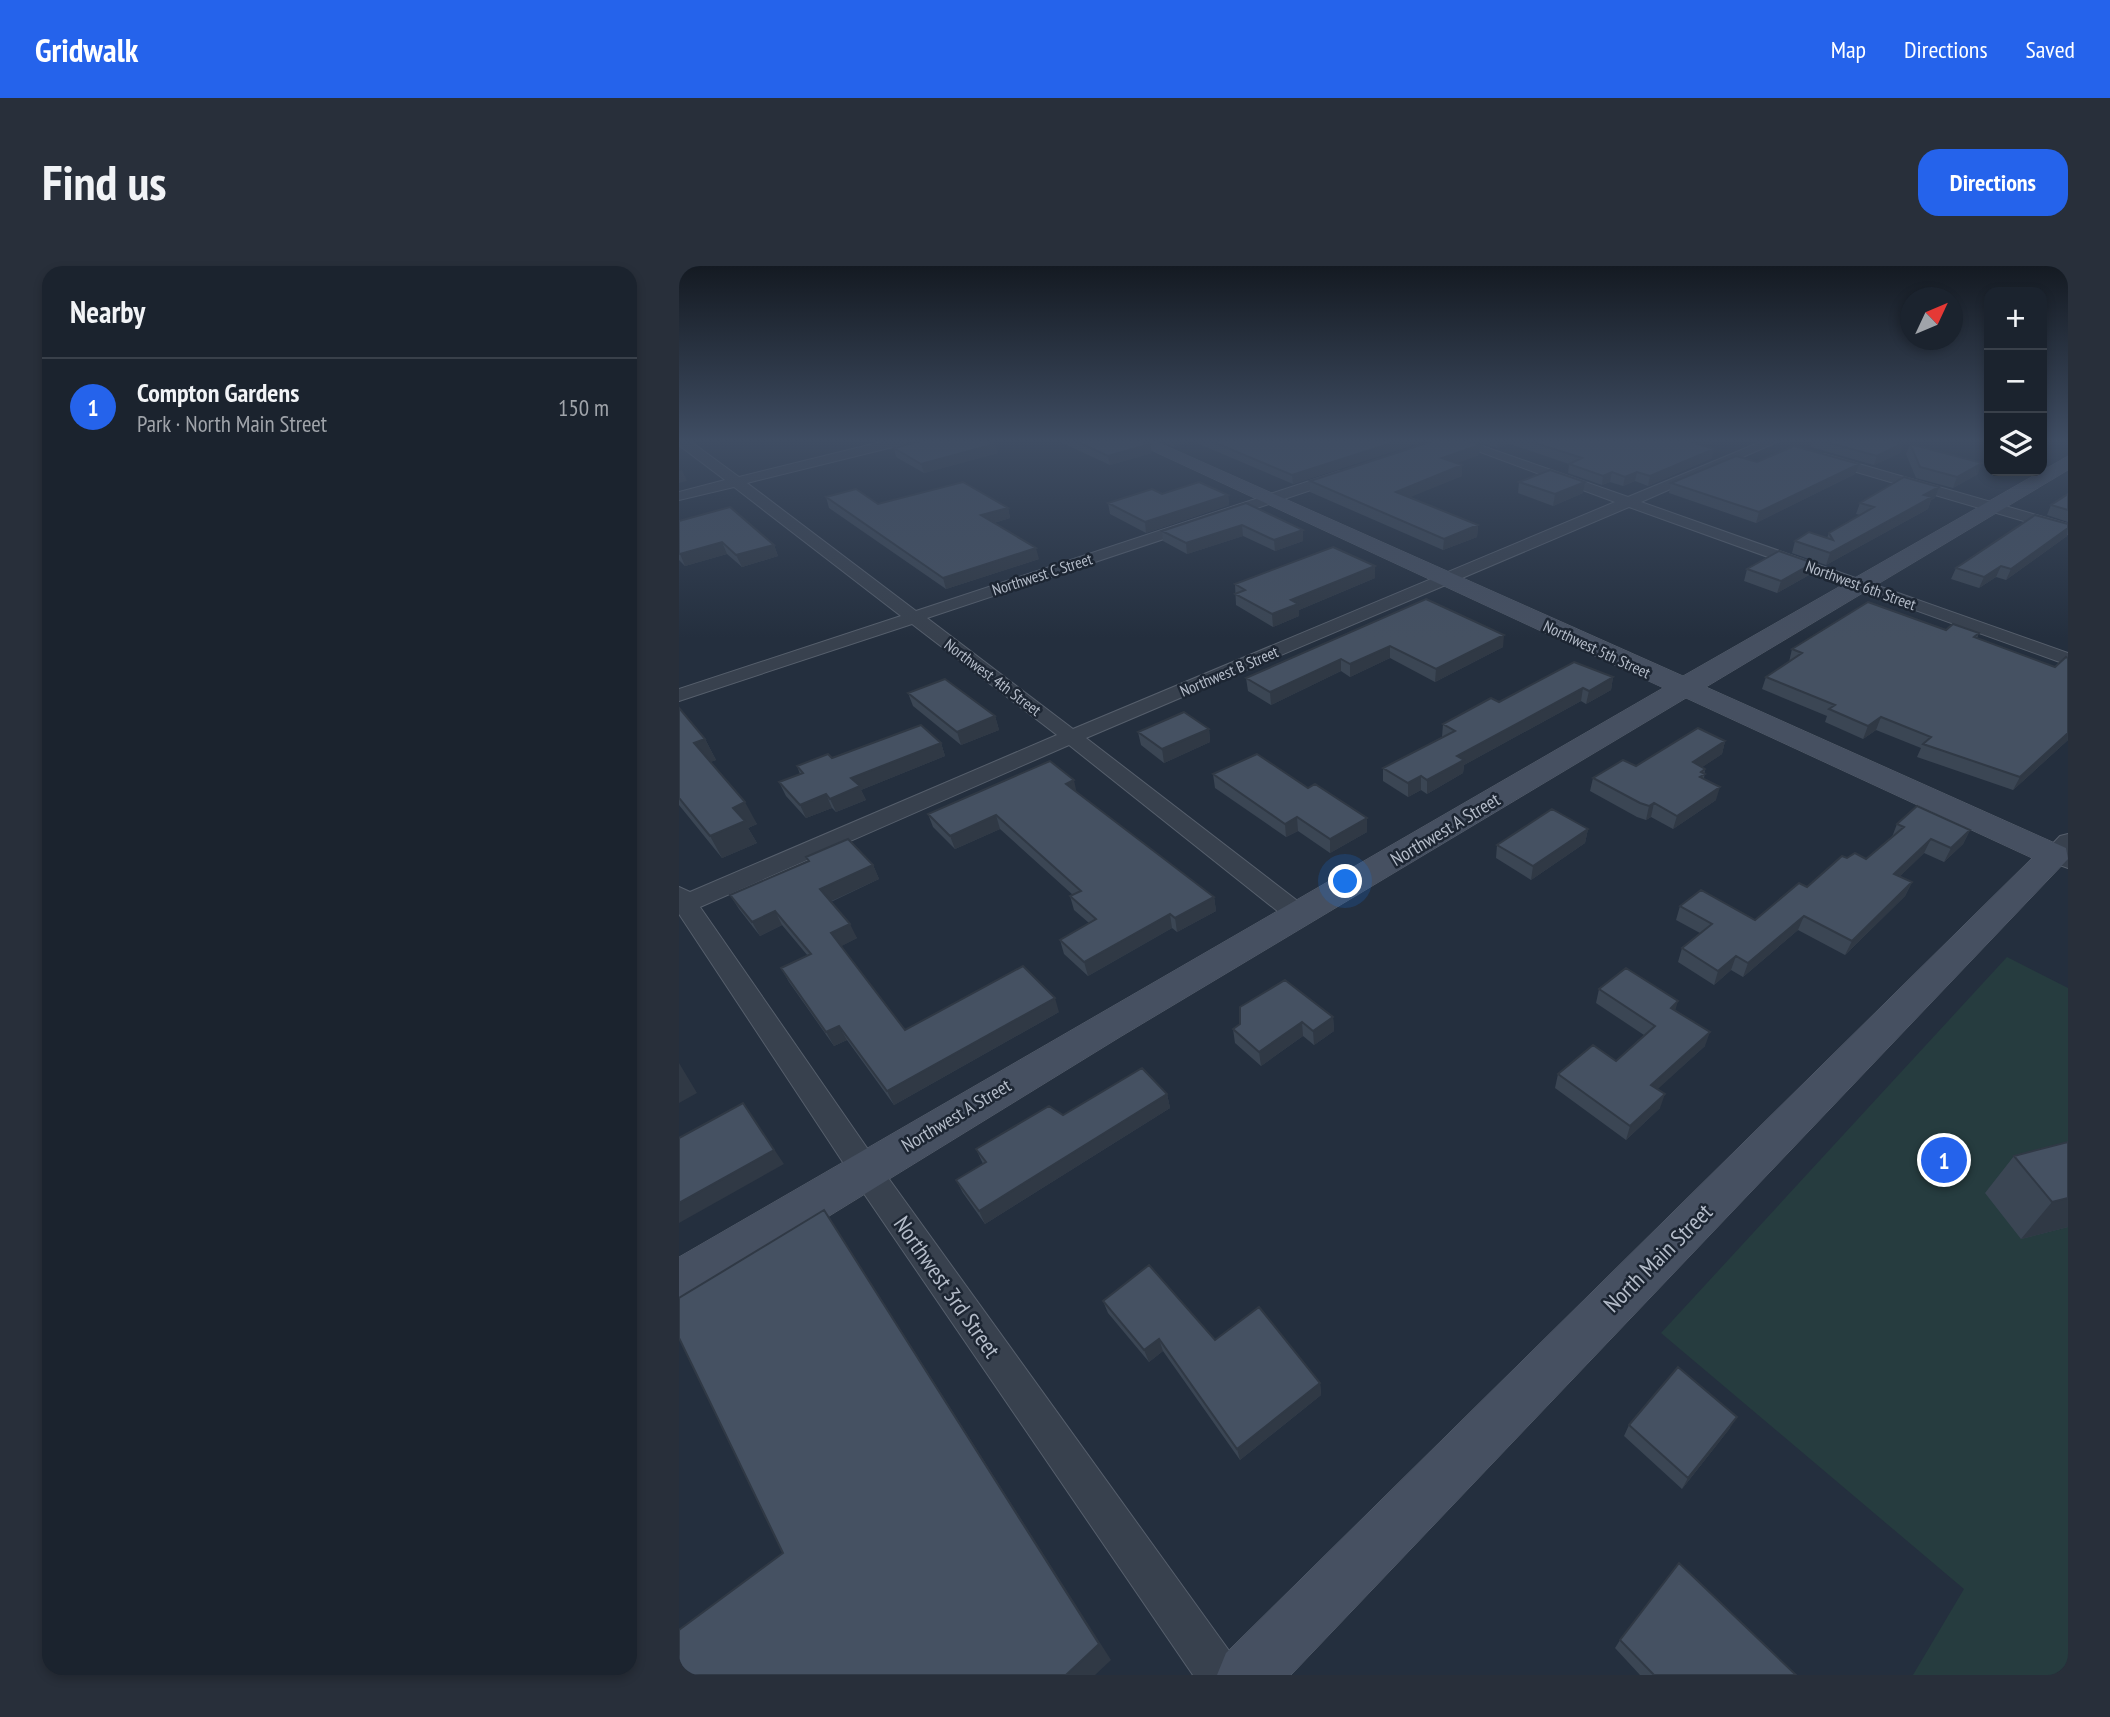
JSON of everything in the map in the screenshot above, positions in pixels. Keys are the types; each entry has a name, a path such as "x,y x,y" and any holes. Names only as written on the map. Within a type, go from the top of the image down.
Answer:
{"street":[{"name":"Northwest 4th Street","path":"771,507 1300,915"},
{"name":"Northwest C Street","path":"679,695 1245,507"},
{"name":"Northwest 5th Street","path":"1285,507 1682,688 2063,852"},
{"name":"Northwest B Street","path":"682,899 1073,738 1617,507"},
{"name":"Northwest 6th Street","path":"1641,507 2068,659"},
{"path":"1992,507 2068,529"},
{"name":"Northwest A Street","path":"679,1282 1992,507"},
{"name":"North Main Street","path":"1248,1675 2063,852"},
{"name":"Northwest 3rd Street","path":"682,899 865,1170 1219,1675"}],"green space":[{"path":"2007,957 2068,988 2068,1675 1913,1675 1964,1589 1661,1333"}],"building":[{"path":"730,507 774,545 736,555 722,542 679,553 679,521"},
{"path":"840,507 1006,507 1008,508 981,515 1036,548 943,578"},
{"path":"1115,507 1192,507 1145,522"},
{"path":"1235,507 1254,507 1303,530 1274,540 1242,525 1186,543 1162,531"},
{"path":"1369,507 1433,507 1478,525 1444,539"},
{"path":"1743,507 1770,507 1759,512"},
{"path":"1874,507 1914,507 1830,553 1795,541 1809,532 1833,540 1829,533"},
{"path":"2035,515 2068,524 2068,528 2011,569 2001,566 1984,577 1956,568"},
{"path":"1333,547 1375,566 1291,600 1298,604 1272,614 1235,594 1245,590 1235,584"},
{"path":"1779,551 1813,563 1781,581 1747,569"},
{"path":"1426,599 1504,635 1436,669 1390,646 1350,664 1341,659 1270,692 1246,678"},
{"path":"1868,602 1946,630 1953,624 1979,633 1974,637 2055,667 2068,658 2068,733 2020,777 1923,744 1931,737 1881,717 1868,726 1829,709 1835,705 1766,677 1802,653 1792,649"},
{"path":"1574,662 1613,677 1589,691 1583,688 1457,756 1464,760 1427,780 1421,776 1408,783 1383,768 1455,731 1443,724 1491,698 1499,702"},
{"path":"945,679 995,716 957,732 908,693"},
{"path":"679,708 705,739 694,743 745,802 733,808 745,821 710,836 679,798"},
{"path":"1184,712 1209,729 1162,749 1138,732"},
{"path":"921,725 941,743 851,778 860,786 830,799 826,794 800,805 779,782 803,773 797,766 828,754 832,758"},
{"path":"1698,728 1725,741 1693,762 1705,769 1701,772 1705,774 1700,777 1720,787 1677,816 1654,803 1649,806 1640,803 1593,778 1623,760 1636,766"},
{"path":"1257,754 1308,788 1315,784 1367,818 1330,839 1297,817 1285,824 1213,774"},
{"path":"1050,761 1074,780 1066,784 1214,897 1175,918 1170,914 1084,962 1060,940 1096,919 1070,896 1081,891 996,815 950,836 928,814"},
{"path":"1917,806 1970,830 1951,848 1931,839 1894,874 1912,882 1852,941 1804,916 1748,963 1736,956 1718,971 1682,948 1712,924 1680,906 1701,890 1755,920 1799,883 1807,887 1842,856 1847,858 1855,853 1866,859 1904,827 1897,824"},
{"path":"1552,809 1588,829 1533,866 1497,845"},
{"path":"848,839 873,865 820,889 850,924 831,933 905,1030 1023,966 1055,998 887,1091 839,1026 826,1032 781,968 811,954 775,911 752,922 730,895 809,861 806,857"},
{"path":"1626,968 1678,1001 1671,1008 1710,1032 1651,1085 1665,1094 1630,1126 1558,1074 1593,1045 1616,1061 1655,1026 1599,989"},
{"path":"1285,980 1333,1017 1313,1031 1302,1022 1259,1052 1233,1029 1240,1024 1240,1007"},
{"path":"1142,1068 1167,1094 979,1211 956,1180 986,1162 976,1149 1049,1106 1063,1115"},
{"path":"743,1103 774,1150 679,1203 679,1138"},
{"path":"2068,1142 2068,1198 2052,1202 2014,1156"},
{"path":"824,1210 1099,1644 1066,1675 679,1675 679,1630 783,1553 679,1338 679,1298"},
{"path":"1149,1265 1215,1340 1259,1307 1320,1383 1237,1449 1159,1339 1144,1350 1103,1301"},
{"path":"1678,1367 1737,1417 1688,1478 1629,1425"},
{"path":"1679,1563 1796,1675 1654,1675 1620,1640"}],"place":[{"name":"Compton Gardens","path":"1944,1160"}]}
